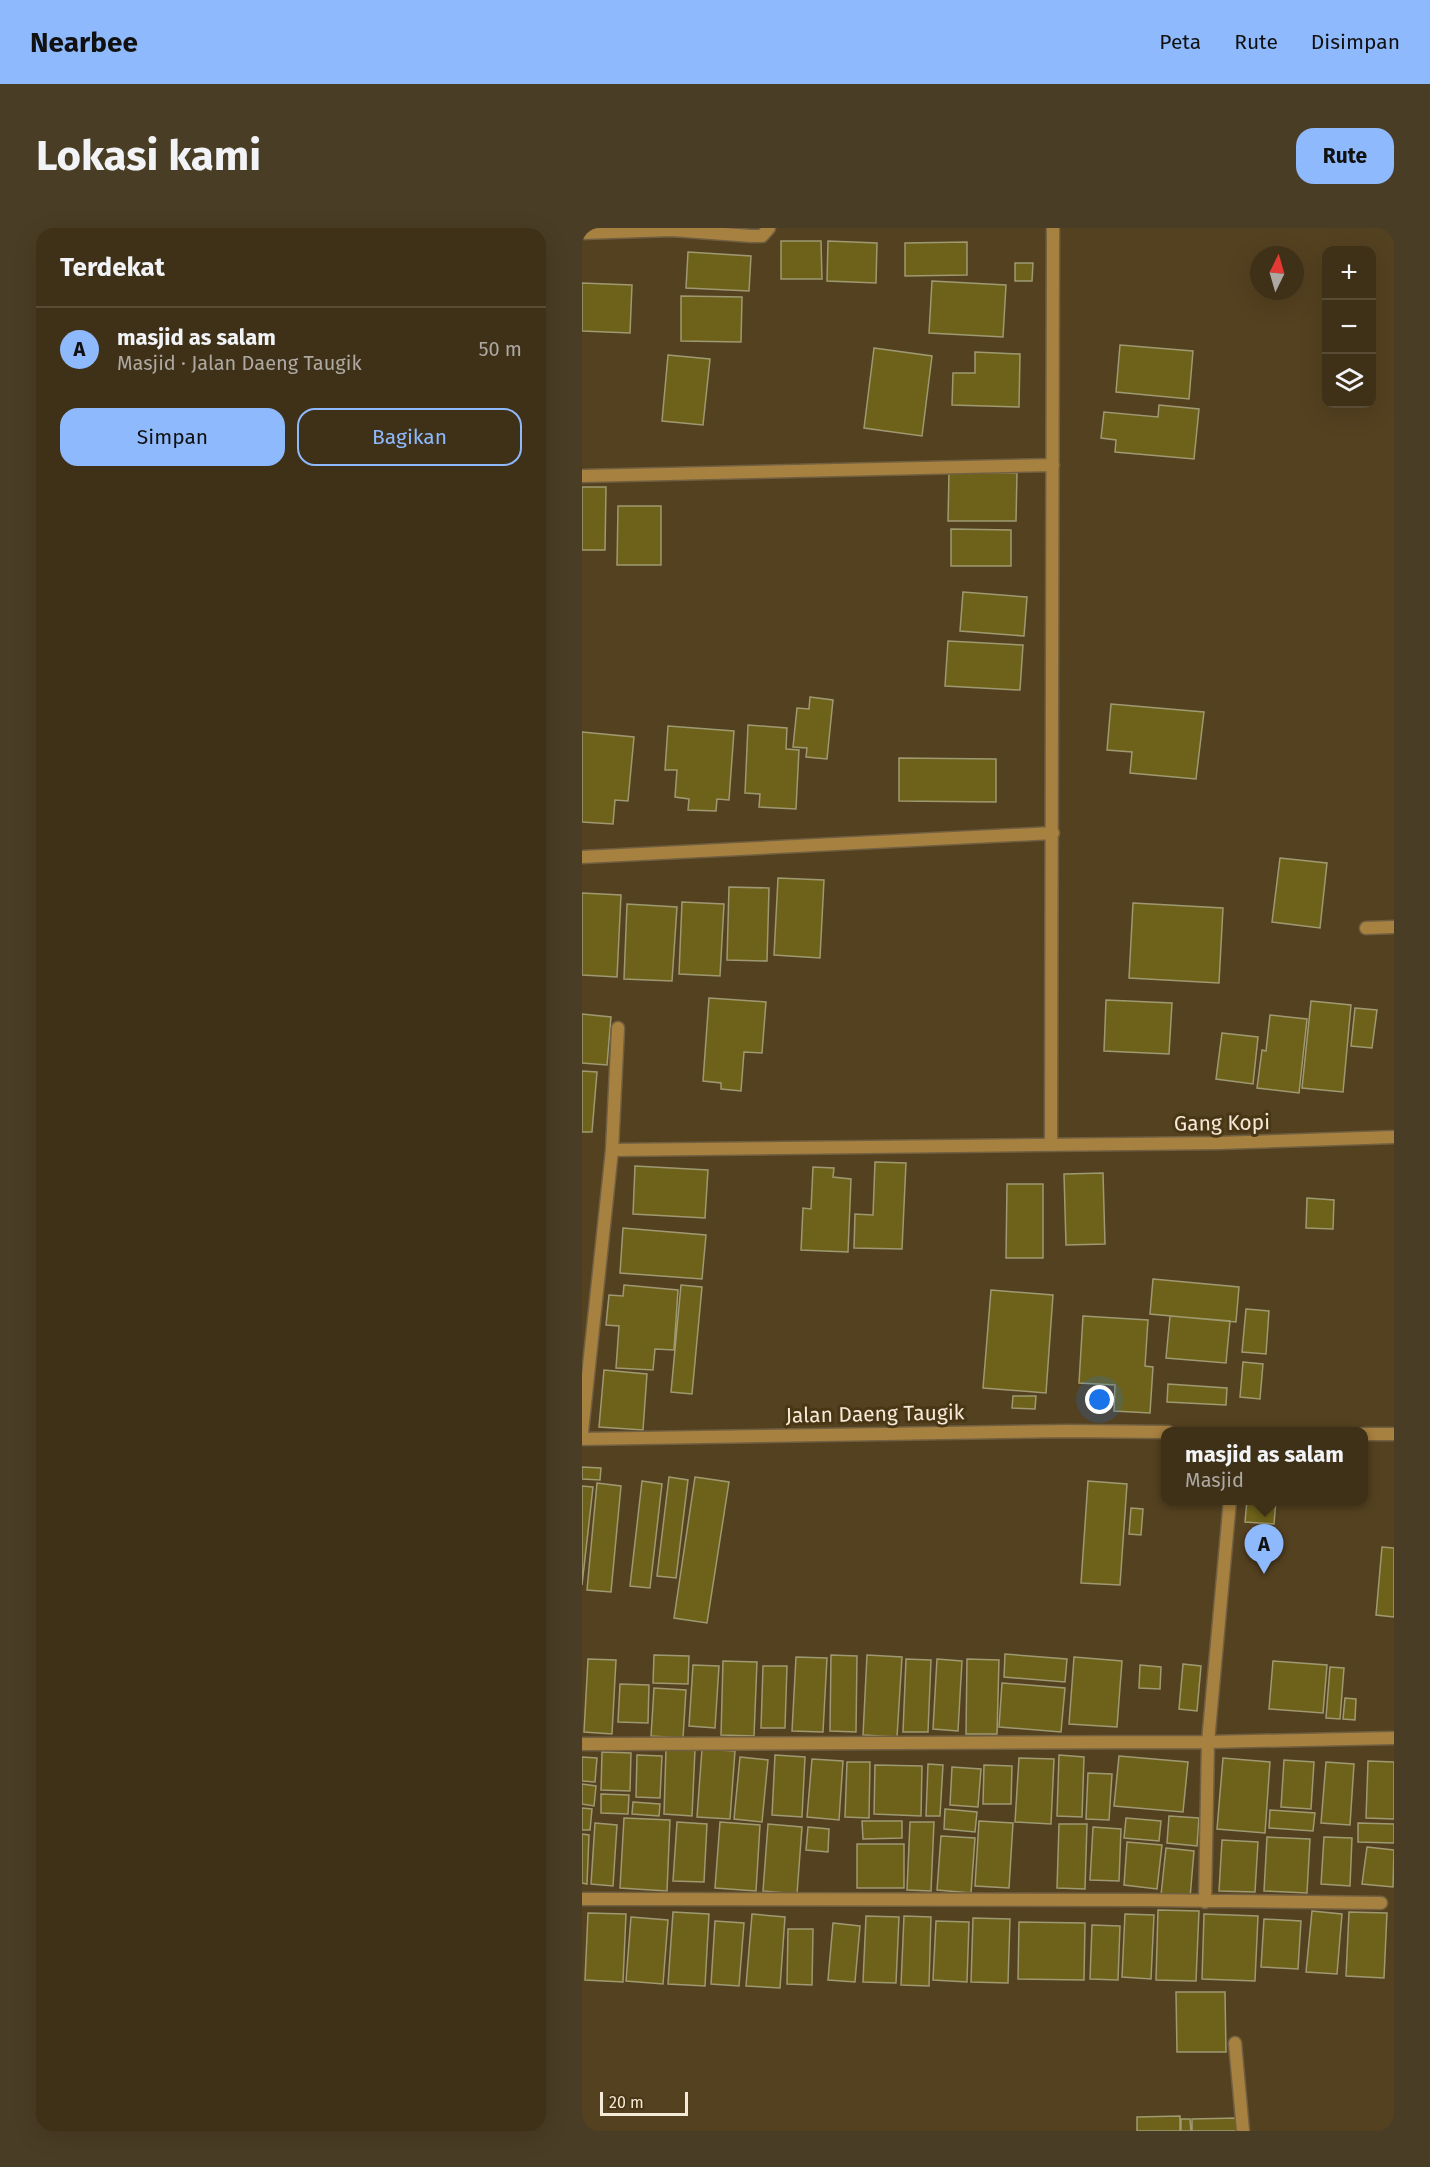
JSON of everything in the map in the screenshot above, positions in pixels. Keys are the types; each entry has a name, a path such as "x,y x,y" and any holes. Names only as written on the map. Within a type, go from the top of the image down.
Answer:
{"street":[{"path":"582,233 672,230 762,236 770,228"},
{"path":"1051,1144 1053,228"},
{"path":"582,476 1053,465"},
{"path":"582,857 1053,833"},
{"path":"1366,928 1394,927"},
{"path":"582,1432 612,1150 618,1028"},
{"name":"Gang Kopi","path":"612,1150 1219,1143 1394,1137"},
{"name":"Jalan Daeng Taugik","path":"582,1439 1161,1431"},
{"path":"1368,1434 1394,1434"},
{"path":"1205,1902 1208,1743 1230,1505"},
{"path":"582,1744 1208,1743 1394,1738"},
{"path":"582,1899 1381,1903"},
{"path":"1235,2043 1243,2131"}],"building":[{"path":"781,241 821,241 822,279 781,279"},
{"path":"828,241 877,243 876,283 827,281"},
{"path":"967,242 967,275 905,276 905,243"},
{"path":"688,252 751,256 749,291 686,288"},
{"path":"1015,263 1033,263 1032,281 1015,281"},
{"path":"932,281 1006,285 1003,337 929,333"},
{"path":"582,283 632,285 630,333 582,331"},
{"path":"681,296 742,297 741,342 681,341"},
{"path":"1120,345 1193,351 1189,399 1116,392"},
{"path":"874,348 932,356 922,436 864,428"},
{"path":"975,352 1020,354 1019,407 952,405 953,373 975,373"},
{"path":"668,355 710,359 703,425 662,421"},
{"path":"1159,405 1199,409 1194,459 1115,452 1116,440 1101,438 1104,412 1158,417"},
{"path":"949,472 1017,473 1016,521 948,521"},
{"path":"582,487 606,487 605,550 582,550"},
{"path":"618,506 661,506 661,565 617,565"},
{"path":"951,529 1011,530 1011,566 951,566"},
{"path":"963,592 1027,597 1024,636 960,631"},
{"path":"948,641 1023,645 1020,690 945,686"},
{"path":"810,697 833,700 827,759 806,757 807,748 793,747 797,708 809,709"},
{"path":"1111,704 1204,712 1196,779 1130,773 1132,752 1107,750"},
{"path":"748,725 787,728 786,749 799,750 796,809 759,807 760,794 745,793"},
{"path":"668,726 734,731 729,800 717,799 716,811 688,810 689,799 675,797 677,770 665,770"},
{"path":"582,732 634,737 628,801 615,800 613,824 582,822"},
{"path":"899,758 996,759 996,802 899,801"},
{"path":"1280,858 1327,863 1320,928 1272,922"},
{"path":"778,878 824,880 820,958 774,955"},
{"path":"729,887 769,888 767,961 727,960"},
{"path":"582,893 621,895 617,977 582,975"},
{"path":"682,902 724,904 720,976 679,974"},
{"path":"1133,903 1223,908 1219,983 1129,978"},
{"path":"627,904 677,907 672,981 624,979"},
{"path":"709,998 766,1002 762,1053 744,1052 741,1091 721,1089 721,1083 703,1081"},
{"path":"1106,1000 1172,1003 1169,1054 1104,1051"},
{"path":"1311,1001 1351,1005 1343,1092 1302,1088"},
{"path":"1355,1008 1377,1010 1372,1048 1351,1046"},
{"path":"582,1014 611,1017 607,1065 582,1063"},
{"path":"1270,1015 1307,1019 1299,1093 1257,1088 1262,1050 1266,1051"},
{"path":"1222,1033 1258,1037 1253,1084 1216,1079"},
{"path":"582,1071 597,1072 592,1132 582,1132"},
{"path":"875,1162 906,1163 902,1249 854,1248 855,1214 873,1215"},
{"path":"635,1166 708,1170 705,1218 633,1214"},
{"path":"813,1167 834,1168 833,1177 851,1179 848,1252 801,1250 803,1208 811,1209"},
{"path":"1103,1173 1105,1244 1066,1245 1064,1174"},
{"path":"1007,1184 1043,1184 1043,1258 1006,1258"},
{"path":"1307,1198 1334,1200 1333,1229 1306,1228"},
{"path":"623,1228 706,1235 702,1279 620,1273"},
{"path":"1153,1279 1239,1287 1236,1322 1150,1314"},
{"path":"624,1285 678,1290 674,1350 655,1349 653,1370 616,1368 619,1326 606,1325 609,1295 623,1296"},
{"path":"681,1285 702,1287 692,1394 671,1392"},
{"path":"991,1290 1053,1295 1046,1393 983,1388"},
{"path":"1246,1309 1269,1311 1266,1354 1242,1352"},
{"path":"1083,1316 1148,1320 1145,1366 1153,1367 1150,1413 1114,1411 1115,1385 1079,1383"},
{"path":"1170,1316 1230,1321 1226,1363 1166,1358"},
{"path":"1243,1362 1263,1364 1260,1399 1240,1397"},
{"path":"604,1370 647,1374 643,1430 599,1427"},
{"path":"1168,1384 1227,1388 1226,1405 1167,1402"},
{"path":"1013,1396 1036,1396 1035,1409 1012,1408"},
{"path":"582,1467 601,1468 600,1480 582,1479"},
{"path":"669,1477 688,1480 676,1578 657,1576"},
{"path":"695,1477 729,1482 707,1623 674,1618"},
{"path":"642,1481 662,1484 650,1588 630,1586"},
{"path":"1088,1481 1127,1484 1120,1585 1081,1583"},
{"path":"597,1483 621,1486 611,1592 587,1590"},
{"path":"582,1486 593,1487 582,1585"},
{"path":"1247,1505 1276,1505 1274,1524 1245,1522"},
{"path":"1131,1508 1143,1509 1141,1535 1129,1534"},
{"path":"1382,1547 1394,1548 1394,1617 1376,1615"},
{"path":"1005,1654 1067,1659 1065,1682 1004,1677"},
{"path":"654,1655 689,1656 688,1684 653,1683"},
{"path":"831,1655 857,1656 856,1732 830,1731"},
{"path":"867,1655 902,1657 897,1737 863,1735"},
{"path":"796,1657 827,1658 823,1732 792,1731"},
{"path":"1074,1657 1122,1661 1117,1727 1069,1724"},
{"path":"588,1659 616,1660 612,1734 584,1732"},
{"path":"906,1659 931,1660 928,1732 903,1732"},
{"path":"937,1659 962,1661 958,1731 933,1729"},
{"path":"967,1659 999,1660 997,1734 966,1734"},
{"path":"723,1661 757,1662 754,1736 721,1735"},
{"path":"1273,1661 1327,1665 1323,1713 1269,1709"},
{"path":"1183,1664 1201,1666 1197,1711 1179,1709"},
{"path":"693,1665 719,1666 715,1728 689,1726"},
{"path":"1140,1665 1161,1667 1160,1689 1139,1688"},
{"path":"763,1666 787,1666 785,1728 761,1728"},
{"path":"1330,1667 1344,1668 1340,1719 1326,1718"},
{"path":"1002,1683 1065,1688 1061,1732 999,1727"},
{"path":"620,1684 649,1685 648,1723 618,1722"},
{"path":"654,1688 686,1690 683,1738 651,1736"},
{"path":"1345,1698 1356,1699 1355,1720 1343,1719"},
{"path":"666,1749 695,1750 692,1816 664,1814"},
{"path":"702,1749 735,1751 730,1819 697,1817"},
{"path":"602,1752 631,1753 630,1791 601,1790"},
{"path":"637,1755 662,1756 660,1798 636,1797"},
{"path":"775,1755 805,1757 802,1817 772,1815"},
{"path":"1059,1755 1084,1757 1082,1817 1057,1816"},
{"path":"1119,1756 1188,1762 1183,1812 1114,1806"},
{"path":"582,1757 597,1758 595,1782 582,1781"},
{"path":"740,1757 768,1760 762,1822 734,1819"},
{"path":"1019,1758 1054,1759 1051,1824 1015,1822"},
{"path":"1223,1758 1270,1762 1265,1833 1217,1829"},
{"path":"812,1759 843,1761 839,1820 807,1817"},
{"path":"1284,1760 1314,1762 1311,1809 1281,1807"},
{"path":"1368,1761 1394,1762 1394,1819 1366,1818"},
{"path":"847,1762 870,1762 869,1818 845,1817"},
{"path":"1326,1762 1354,1764 1350,1825 1321,1823"},
{"path":"928,1764 943,1765 940,1816 926,1816"},
{"path":"875,1765 922,1766 921,1816 874,1814"},
{"path":"984,1765 1012,1766 1011,1804 983,1804"},
{"path":"952,1767 981,1769 978,1807 950,1805"},
{"path":"1088,1773 1112,1774 1109,1820 1086,1819"},
{"path":"582,1784 596,1786 594,1806 582,1804"},
{"path":"601,1794 629,1795 628,1814 601,1813"},
{"path":"633,1802 660,1804 659,1816 632,1814"},
{"path":"582,1808 592,1809 590,1830 582,1830"},
{"path":"945,1809 977,1812 975,1832 944,1829"},
{"path":"1270,1810 1315,1813 1313,1831 1269,1828"},
{"path":"1169,1816 1199,1818 1197,1846 1167,1843"},
{"path":"624,1818 670,1820 667,1891 620,1888"},
{"path":"1126,1818 1161,1821 1159,1841 1124,1838"},
{"path":"862,1821 902,1821 902,1838 863,1839"},
{"path":"979,1821 1013,1823 1009,1888 975,1886"},
{"path":"677,1822 707,1824 704,1882 673,1881"},
{"path":"720,1822 760,1825 756,1891 715,1888"},
{"path":"910,1822 934,1822 931,1891 907,1890"},
{"path":"595,1823 617,1825 613,1886 591,1884"},
{"path":"1358,1823 1394,1824 1394,1843 1358,1842"},
{"path":"768,1824 802,1827 797,1894 763,1891"},
{"path":"1059,1824 1087,1824 1085,1889 1057,1888"},
{"path":"808,1827 829,1829 828,1852 806,1850"},
{"path":"1093,1827 1121,1829 1119,1881 1090,1880"},
{"path":"582,1834 589,1835 587,1884 582,1883"},
{"path":"941,1836 975,1838 971,1893 937,1890"},
{"path":"1267,1837 1310,1839 1307,1893 1264,1891"},
{"path":"1324,1837 1352,1838 1350,1886 1321,1884"},
{"path":"1222,1840 1258,1842 1255,1892 1219,1891"},
{"path":"1127,1842 1162,1845 1157,1889 1124,1885"},
{"path":"857,1844 904,1844 904,1888 857,1888"},
{"path":"1367,1847 1394,1850 1393,1887 1362,1884"},
{"path":"1166,1848 1194,1851 1190,1898 1161,1895"},
{"path":"1158,1910 1199,1911 1196,1981 1156,1980"},
{"path":"1312,1911 1342,1914 1337,1974 1306,1972"},
{"path":"673,1912 709,1914 705,1986 668,1984"},
{"path":"1349,1912 1387,1913 1384,1978 1346,1976"},
{"path":"588,1913 626,1914 623,1982 585,1980"},
{"path":"752,1914 785,1917 780,1988 746,1986"},
{"path":"1125,1914 1154,1915 1151,1979 1122,1977"},
{"path":"1204,1914 1258,1916 1255,1981 1202,1979"},
{"path":"866,1916 899,1917 896,1983 863,1982"},
{"path":"904,1916 931,1917 929,1986 901,1985"},
{"path":"631,1917 668,1920 663,1984 626,1981"},
{"path":"973,1918 1010,1919 1008,1983 971,1982"},
{"path":"1264,1919 1301,1921 1298,1969 1261,1967"},
{"path":"715,1921 744,1923 739,1986 711,1984"},
{"path":"936,1921 969,1922 967,1982 933,1980"},
{"path":"1019,1922 1085,1923 1084,1980 1018,1979"},
{"path":"833,1923 860,1926 855,1982 828,1980"},
{"path":"1092,1925 1120,1926 1118,1980 1090,1979"},
{"path":"788,1929 813,1929 812,1985 787,1984"},
{"path":"1176,1992 1225,1992 1226,2052 1177,2052"},
{"path":"1180,2116 1180,2131 1137,2131 1137,2117"},
{"path":"1237,2118 1237,2131 1192,2131 1192,2119"},
{"path":"1181,2119 1190,2119 1191,2131 1181,2131"}],"place":[{"name":"masjid as salam","path":"1264,1574"}]}
